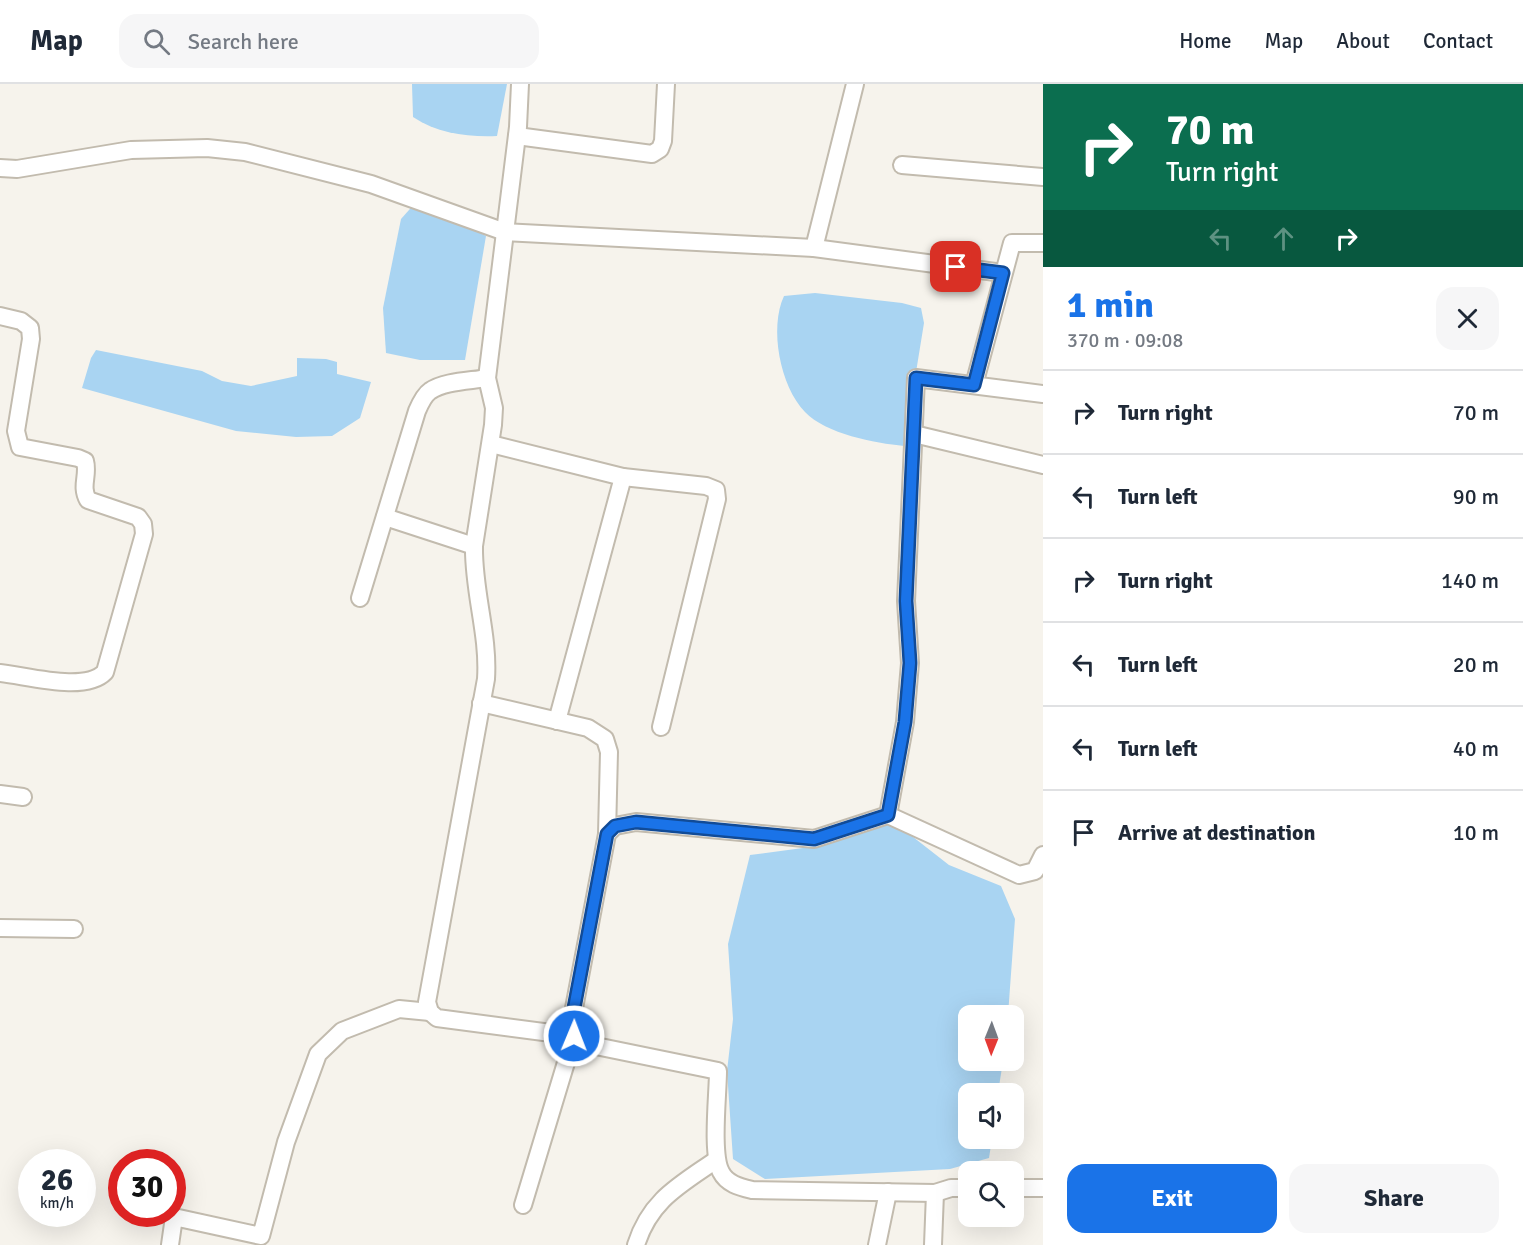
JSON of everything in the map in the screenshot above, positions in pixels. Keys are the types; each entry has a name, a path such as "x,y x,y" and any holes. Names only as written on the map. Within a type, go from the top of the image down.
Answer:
{"street":[{"path":"520,84 517,136 487,378 494,408 491,444 474,546 473,564 488,655 482,702 427,1002 430,1012 437,1018 574,1036 581,1042 718,1071 716,1160 722,1174 735,1186 752,1190 935,1193 958,1188"},
{"path":"517,136 652,154 660,149 663,141 666,84"},
{"path":"814,248 855,84"},
{"path":"0,168 17,169 131,150 207,148 245,152 371,184 505,232 814,248 1003,273"},
{"path":"902,165 1043,177"},
{"path":"974,385 1012,243 1043,243"},
{"path":"0,316 21,321 30,328 31,339 16,431 20,447 85,461 87,470 83,492 88,500 138,517 143,524 144,534 105,672 98,679 78,683 0,673"},
{"path":"360,598 417,411 429,391 438,387 487,378"},
{"path":"888,815 905,722 910,663 906,601 916,378 1043,394"},
{"path":"914,435 1043,465"},
{"path":"491,444 623,477 706,486 716,490 717,499 661,727"},
{"path":"557,721 623,477"},
{"path":"385,517 474,546"},
{"path":"482,702 588,728 605,739 609,752 607,834 571,1024 574,1036 524,1205"},
{"path":"0,794 23,797"},
{"path":"607,834 615,826 636,822 814,839 888,815 1019,875 1035,871 1043,855"},
{"path":"0,928 74,929"},
{"path":"170,1245 174,1217 261,1236 286,1142 318,1054 342,1031 361,1023 399,1009 430,1012"},
{"path":"636,1245 650,1212 662,1198 716,1160"},
{"path":"1024,1188 1043,1188"},
{"path":"878,1245 888,1192"},
{"path":"933,1245 935,1193"}],"water":[{"path":"412,84 507,84 497,136 475,136 443,131 413,117"},
{"path":"417,201 486,236 465,360 420,360 386,353 383,308 401,219"},
{"path":"815,293 902,303 921,308 924,323 904,446 879,443 838,432 814,420 796,401 783,372 777,340 777,324 784,296"},
{"path":"96,350 202,371 222,381 251,386 297,376 297,358 326,359 337,362 337,374 371,382 360,418 332,436 296,437 236,431 82,388 91,358"},
{"path":"890,819 949,865 1001,886 1015,919 1009,1005 958,1005 958,1071 1001,1071 1000,1083 958,1083 958,1149 990,1149 989,1158 978,1161 958,1161 958,1167 950,1169 765,1179 733,1159 727,1071 733,1019 728,944 750,855 825,845"}],"route":[{"path":"574,1036 571,1024 607,834 615,826 636,822 814,839 888,815 905,722 910,663 906,601 916,378 974,385 1003,273 956,267"}]}
